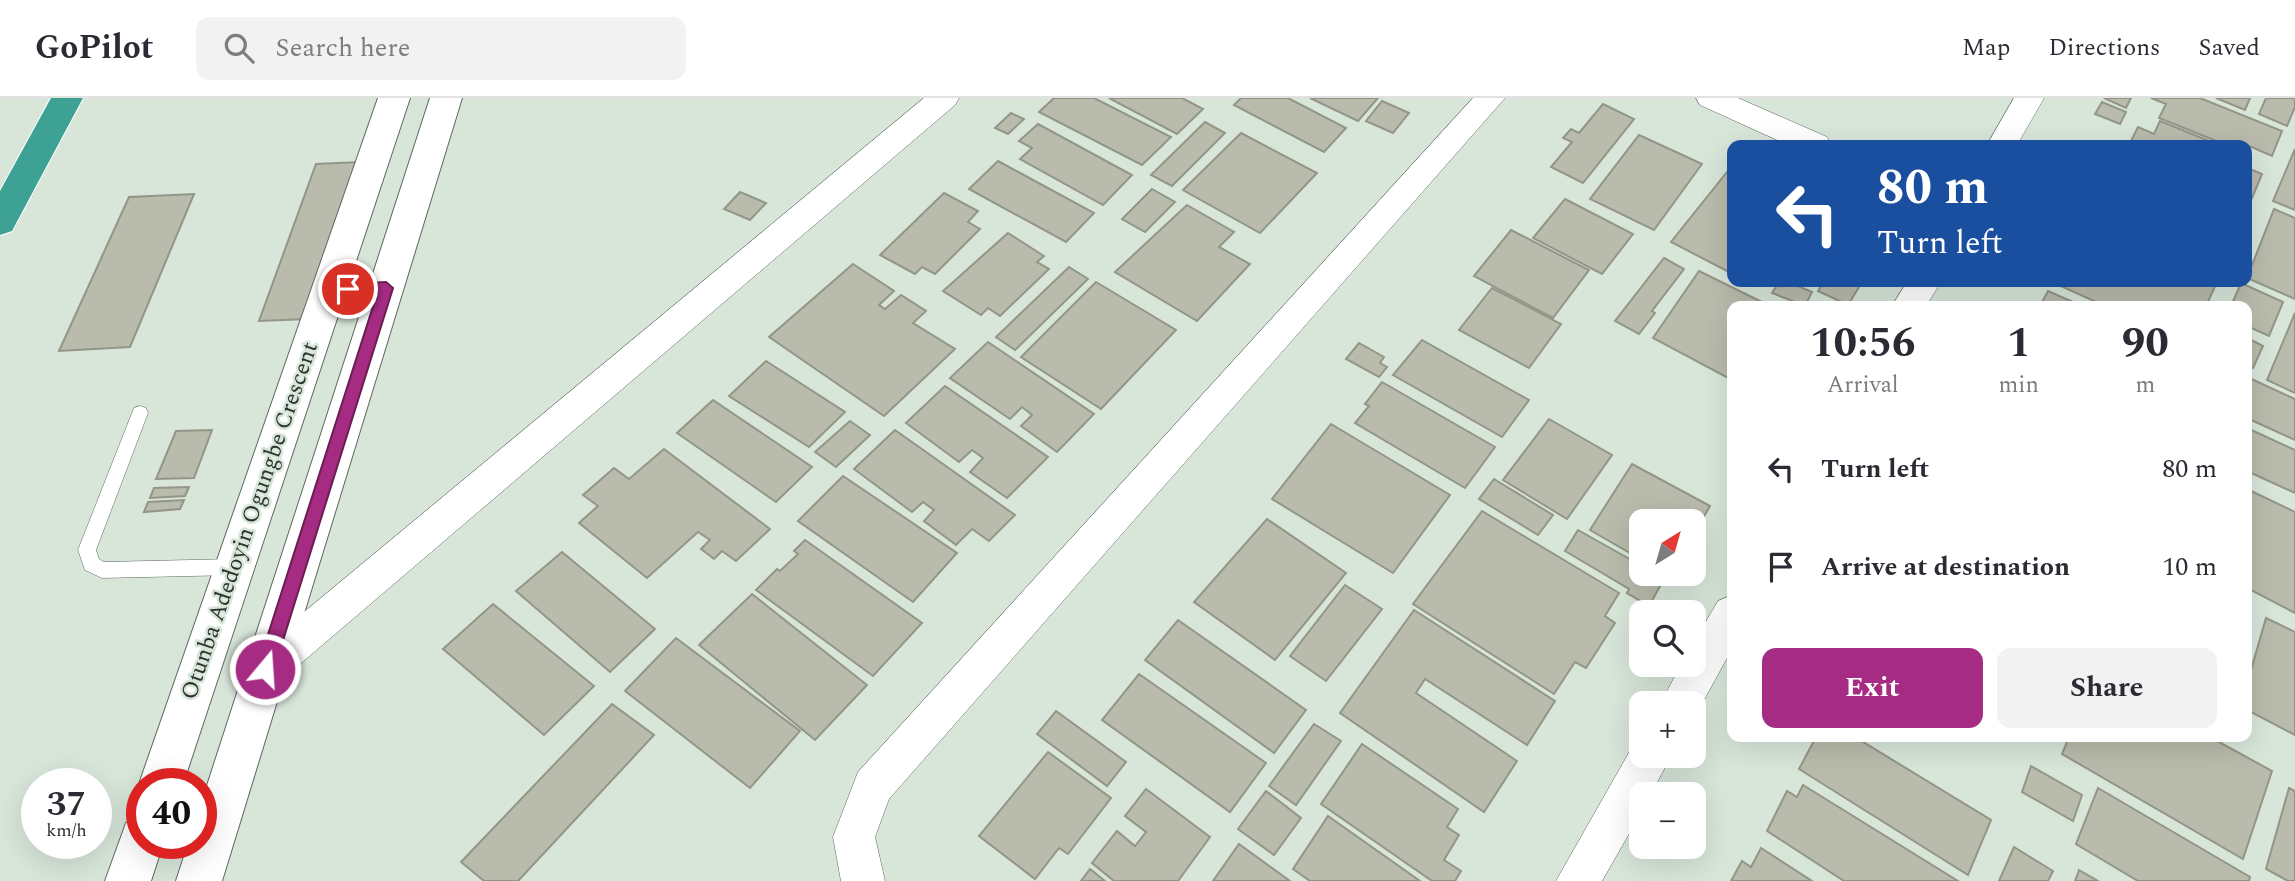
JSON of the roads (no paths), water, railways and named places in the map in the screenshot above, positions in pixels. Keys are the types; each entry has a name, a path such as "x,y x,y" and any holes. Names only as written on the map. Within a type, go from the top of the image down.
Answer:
{"highway":[{"path":"0,222 66,98"}],"street":[{"name":"Otunba Adedoyin Ogungbe Crescent","path":"166,768 394,98"},
{"path":"199,881 446,98"},
{"path":"265,669 942,98"},
{"path":"863,881 854,837 873,786 1490,98"},
{"path":"1711,98 1805,140"},
{"path":"2005,140 2029,98"},
{"path":"328,290 386,288"},
{"path":"1688,691 1727,622"},
{"path":"1578,881 1643,768"},
{"path":"128,881 135,859"}],"lane":[{"path":"140,413 87,550 91,564 102,570 234,567"}]}
